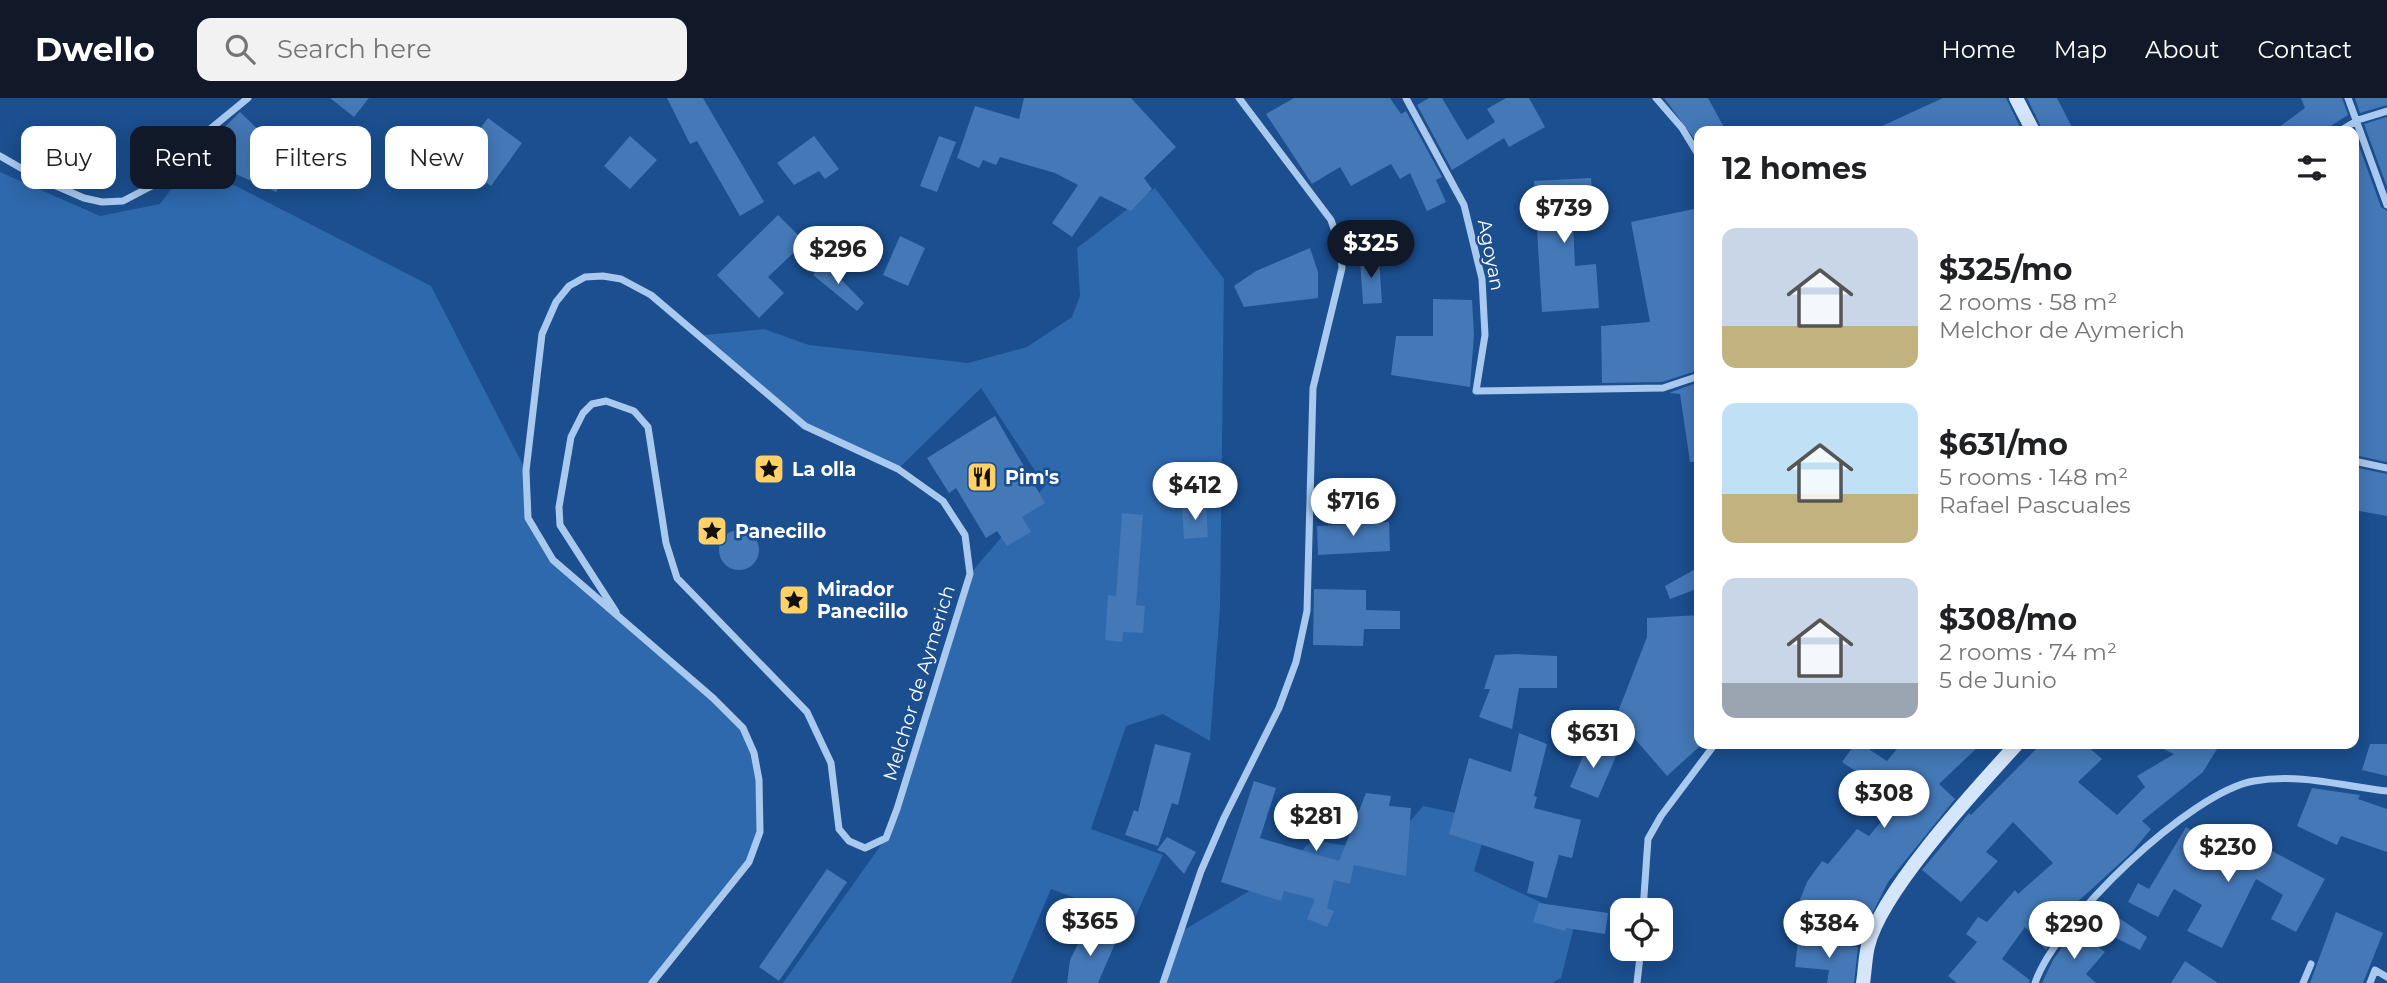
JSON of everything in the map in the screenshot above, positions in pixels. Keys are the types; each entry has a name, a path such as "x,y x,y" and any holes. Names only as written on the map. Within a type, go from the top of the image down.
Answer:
{"street":[{"path":"0,156 40,179 102,202 123,201 167,178 187,148 248,98"},
{"path":"1163,983 1201,871 1224,818 1279,708 1300,650 1308,598 1313,388 1342,268 1341,249 1331,220 1239,98"},
{"name":"Agoyan","path":"1406,98 1464,205 1482,279 1485,335 1476,391 1663,388 1694,378"},
{"path":"1656,98 1682,128 1694,148"},
{"path":"2016,98 2030,126"},
{"path":"2348,98 2387,205"},
{"path":"2348,126 2387,111"},
{"name":"Melchor de Aymerich","path":"616,612 560,525 559,507 571,437 583,413 592,404 606,401 634,411 648,427 666,543 677,578 807,712 831,763 839,828 849,841 864,848 886,838 897,809 970,574 965,535 943,501 898,469 805,426 651,295 621,279 585,277 569,286 556,302 542,334 526,471 528,518 553,560 616,612 743,728 754,753 759,780 760,832 749,862 652,983"},
{"path":"2359,462 2387,468"},
{"path":"1644,898 1648,839 1661,816 1711,749"},
{"path":"1863,983 1868,944 1891,898 1966,800 2012,749"},
{"path":"2035,983 2070,924 2133,859 2189,811 2252,781 2302,778 2387,791"},
{"path":"1637,983 1640,961"},
{"path":"2303,983 2311,964"},
{"path":"2370,983 2375,970 2387,977"}],"shaded area":[{"path":"0,172 21,181 21,189 39,189 100,216 160,204 171,189 236,189 236,186 431,286 526,471 528,518 553,560 743,728 759,780 762,819 749,862 652,983 0,983"},
{"path":"1155,188 1224,279 1220,608 1210,741 1163,714 1126,726 1091,829 1163,855 1134,920 1051,889 1011,983 783,983 886,838 970,574 1045,486 981,388 898,469 805,426 697,336 764,329 809,345 968,363 1027,347 1072,317 1080,296 1077,248"},
{"path":"1423,806 1489,820 1474,871 1576,919 1561,978 1552,983 1163,983 1184,930 1283,871 1312,840 1384,852"}],"building":[{"path":"330,98 369,98 354,117"},
{"path":"667,98 703,98 764,202 740,216 697,141 690,144"},
{"path":"1024,98 1131,98 1176,147 1144,178 1152,189 1131,211 1100,196 1072,237 1052,223 1078,185 1055,173 1000,157 996,165 983,160 979,168 957,158 975,106 1019,119"},
{"path":"1294,98 1390,98 1401,114 1406,111 1442,177 1436,180 1446,202 1427,211 1410,173 1400,179 1391,164 1351,186 1340,167 1312,184 1266,114"},
{"path":"1429,98 1442,98 1467,140 1495,122 1487,109 1506,98 1529,98 1545,127 1509,147 1504,138 1452,170 1417,105"},
{"path":"1664,98 1708,98 1723,126 1694,126 1694,138"},
{"path":"1943,98 2006,98 2020,126 1882,126"},
{"path":"2027,98 2057,98 2071,126 2041,126"},
{"path":"2301,98 2342,98 2348,115 2331,126 2281,126 2305,108"},
{"path":"2355,98 2387,98 2387,105 2360,113"},
{"path":"240,112 255,126 250,126 250,180 236,174 236,126 226,126"},
{"path":"2387,117 2387,187 2364,124"},
{"path":"488,118 522,143 491,186 488,184 488,126 482,126"},
{"path":"630,136 657,160 630,189 604,166"},
{"path":"814,136 839,169 825,179 819,171 794,185 777,163"},
{"path":"939,136 956,142 937,192 920,186"},
{"path":"2359,146 2381,207 2387,211 2387,462 2359,456"},
{"path":"1591,178 1594,220 1573,222 1575,266 1596,264 1599,308 1542,312 1534,181"},
{"path":"1694,209 1694,372 1662,382 1602,383 1601,326 1650,322 1631,222"},
{"path":"778,215 805,242 768,277 784,293 759,318 717,275"},
{"path":"900,236 925,248 908,286 883,275"},
{"path":"1310,248 1318,272 1318,298 1244,307 1234,286 1256,271"},
{"path":"1379,257 1382,303 1363,304 1360,258"},
{"path":"824,262 864,303 857,311 813,275"},
{"path":"1433,299 1472,300 1474,335 1470,387 1391,375 1396,336 1433,336"},
{"path":"1694,384 1694,462 1690,462 1680,394 1669,393"},
{"path":"995,416 1045,503 1022,517 1031,532 1007,546 997,531 986,538 956,488 949,493 927,458"},
{"path":"2359,468 2387,474 2387,516 2359,511"},
{"path":"1206,506 1208,537 1184,539 1182,507"},
{"path":"1122,513 1143,515 1136,605 1145,606 1143,633 1123,632 1122,642 1105,640 1108,595 1116,596"},
{"path":"1389,522 1390,551 1318,555 1317,526"},
{"path":"739,530 753,536 759,550 753,564 739,570 725,564 719,550 725,536"},
{"path":"1694,570 1694,590 1670,599 1665,586"},
{"path":"1314,589 1366,590 1366,610 1400,611 1400,629 1364,629 1363,646 1313,645"},
{"path":"1694,615 1694,749 1697,749 1667,776 1616,717 1647,637 1647,618"},
{"path":"1495,655 1557,656 1557,688 1519,688 1512,729 1479,717 1490,689 1484,689"},
{"path":"1519,733 1547,744 1534,796 1537,797 1534,808 1581,820 1572,858 1559,855 1547,898 1527,893 1534,862 1449,834 1469,758 1511,772"},
{"path":"1589,742 1617,754 1598,798 1570,787"},
{"path":"1155,744 1191,753 1178,805 1172,803 1158,846 1125,835 1134,810 1138,812"},
{"path":"2370,744 2387,744 2387,776 2362,770"},
{"path":"1851,749 1869,749 1887,761 1897,749 1976,749 1939,784 1955,799 1888,882 1862,934 1797,907 1807,882 1822,861 1828,864 1857,829 1869,836 1899,800 1842,762"},
{"path":"2036,749 2091,749 2102,759 2078,782 2117,815 2145,787 2137,776 2174,754 2164,749 2217,749 2203,772 2142,821 2151,829 2131,853 2060,918 2065,922 2046,950 2025,927 2002,959 2030,980 2029,983 1957,983 1948,976 1977,942 1966,934 1978,917 1987,922 2015,890 2018,894 2053,863 2013,822 1986,852 1998,861 1961,902 1922,870 1969,813 1971,815"},
{"path":"1254,781 1276,788 1260,838 1339,861 1366,793 1391,796 1389,806 1411,808 1406,876 1354,865 1350,884 1334,880 1327,908 1334,911 1327,927 1307,919 1315,899 1284,891 1281,901 1221,882"},
{"path":"2312,788 2360,795 2358,799 2387,809 2387,852 2341,836 2337,845 2297,826"},
{"path":"2186,827 2224,849 2236,832 2325,879 2296,932 2271,919 2283,895 2256,879 2222,948 2187,931 2202,905 2174,889 2158,917 2128,902 2138,883 2149,889"},
{"path":"1167,837 1196,852 1184,874 1165,853 1157,850"},
{"path":"827,869 847,882 779,981 759,967"},
{"path":"1539,903 1608,913 1605,934 1566,928 1565,931 1533,922"},
{"path":"2336,912 2383,933 2363,983 2310,983"},
{"path":"2119,918 2147,937 2140,950 2110,935"},
{"path":"2075,929 2105,952 2086,974 2096,983 2042,983 2053,960"},
{"path":"1085,930 1117,939 1098,983 1067,983 1070,960"},
{"path":"1798,941 1858,947 1854,983 1827,983 1829,970 1795,967"},
{"path":"2185,961 2218,983 2171,983"}],"place":[{"name":"La olla","path":"769,469"},
{"name":"Pim's","path":"982,477"},
{"name":"Panecillo","path":"712,531"},
{"name":"Mirador Panecillo","path":"794,600"}]}
